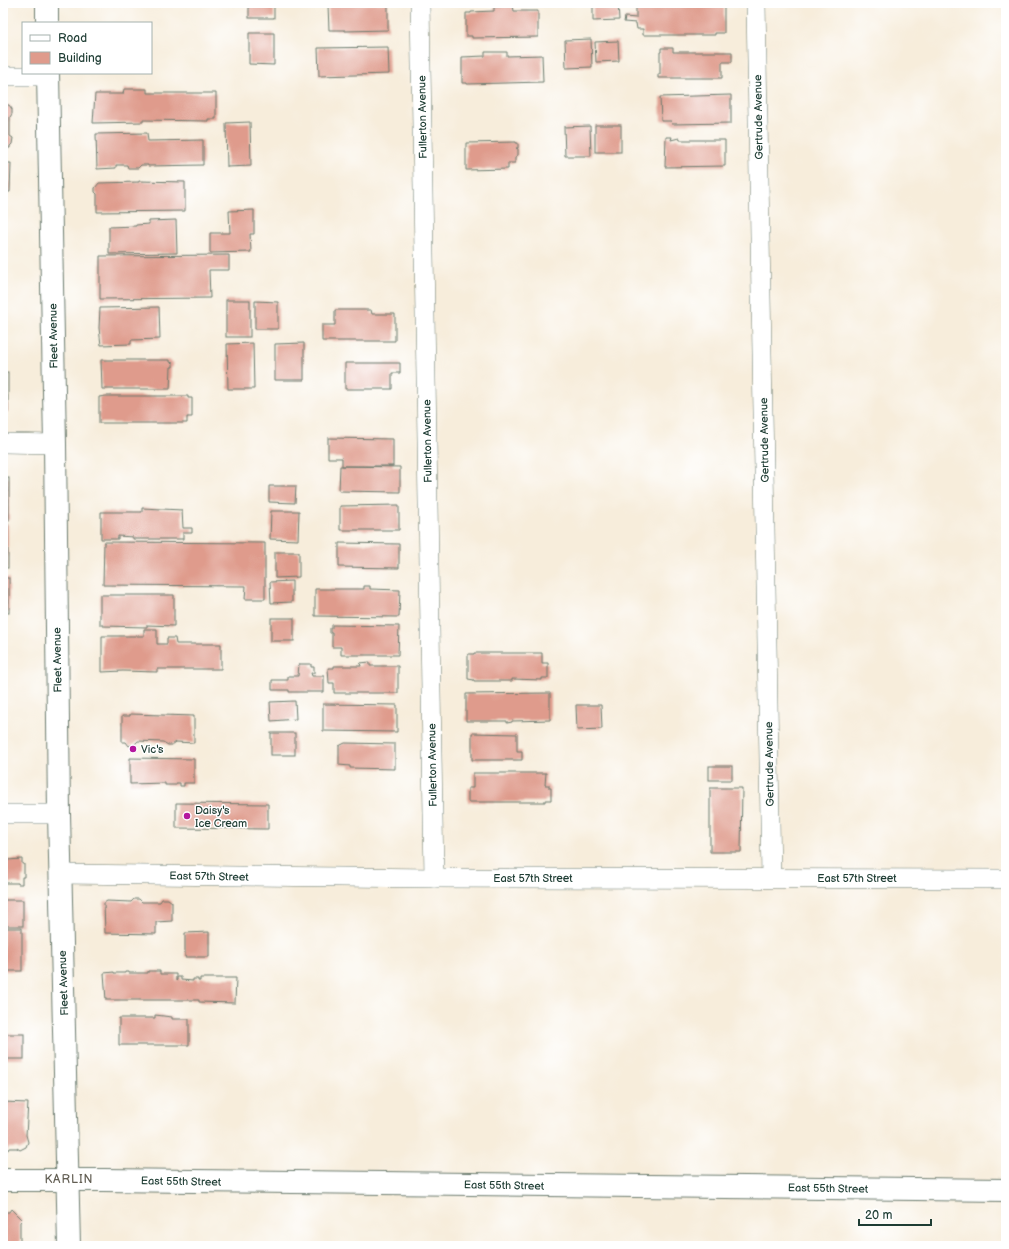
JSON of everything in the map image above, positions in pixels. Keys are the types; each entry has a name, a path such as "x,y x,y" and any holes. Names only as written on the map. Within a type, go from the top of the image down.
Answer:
{"street":[{"path":"47,3 47,22"},
{"name":"Fullerton Avenue","path":"420,3 434,878"},
{"name":"Gertrude Avenue","path":"756,3 771,878"},
{"path":"3,76 48,75"},
{"name":"Fleet Avenue","path":"48,75 55,444 59,814 69,1246"},
{"path":"3,443 55,444"},
{"path":"3,814 59,814"},
{"name":"East 57th Street","path":"61,874 434,878 1006,879"},
{"name":"East 55th Street","path":"3,1180 1006,1190"}],"building":[{"path":"249,3 274,3 274,18 249,18"},
{"path":"388,3 388,30 329,30 328,5"},
{"path":"593,3 618,3 619,20 593,21"},
{"path":"671,3 686,3 686,5 724,4 724,33 715,33 715,35 643,35 643,29 637,29 636,23 624,22 625,17 636,18 636,7 671,6"},
{"path":"513,6 514,11 538,11 538,37 472,38 472,36 466,36 466,13 494,11 494,7"},
{"path":"249,33 274,33 274,65 249,64"},
{"path":"591,39 592,67 566,68 565,40"},
{"path":"618,41 619,61 596,62 595,42"},
{"path":"388,47 389,74 319,76 318,48"},
{"path":"661,48 673,48 673,52 732,52 732,62 722,62 722,78 658,78 658,74 660,74"},
{"path":"485,52 507,52 507,56 542,55 543,82 462,83 462,57 485,56"},
{"path":"124,89 147,89 147,93 216,93 216,119 208,119 208,121 143,120 143,122 93,123 95,94 123,94"},
{"path":"731,95 731,123 672,124 671,121 661,121 660,97"},
{"path":"3,105 9,105 12,109 12,114 10,117 10,136 13,138 10,148 3,148"},
{"path":"250,122 251,166 227,167 226,123"},
{"path":"595,125 621,125 621,152 595,152"},
{"path":"590,126 591,156 565,156 564,127"},
{"path":"147,133 148,141 203,140 203,165 141,165 138,168 128,168 127,165 116,165 116,168 97,169 96,134"},
{"path":"666,137 672,137 671,140 679,138 680,140 725,140 725,166 665,167"},
{"path":"466,143 518,143 518,148 516,148 518,149 518,155 515,157 515,163 508,163 508,169 466,170"},
{"path":"3,163 11,163 10,192 3,192"},
{"path":"139,181 185,182 185,211 97,212 97,194 95,192 95,188 99,183"},
{"path":"254,210 254,234 250,234 251,252 210,253 210,233 230,233 229,211"},
{"path":"176,220 177,253 109,254 109,227 136,226 149,224 149,221"},
{"path":"229,255 229,270 209,270 210,298 100,299 100,256"},
{"path":"226,300 250,300 250,337 226,337"},
{"path":"255,301 278,302 278,329 255,329"},
{"path":"159,307 160,339 131,340 131,344 101,345 99,328 100,308"},
{"path":"335,310 371,310 372,314 395,314 395,341 322,341 322,325 335,325"},
{"path":"253,343 254,389 228,389 227,344"},
{"path":"304,343 304,380 275,380 275,344"},
{"path":"101,360 170,360 170,362 173,363 173,367 171,367 170,389 102,389"},
{"path":"345,363 400,363 400,373 392,373 392,389 345,389"},
{"path":"3,372 8,372 8,412 3,412"},
{"path":"188,396 188,398 192,398 192,417 187,417 187,423 99,423 99,397"},
{"path":"328,438 393,439 393,466 342,466 342,458 328,458"},
{"path":"340,466 400,467 400,492 339,491"},
{"path":"3,478 9,478 9,520 3,520"},
{"path":"269,486 296,486 295,503 269,502"},
{"path":"399,505 399,530 340,530 340,506"},
{"path":"142,508 182,510 183,528 192,528 192,533 183,533 183,539 133,539 133,537 118,536 118,539 101,539 101,512 142,512"},
{"path":"271,511 299,511 298,540 270,539"},
{"path":"3,524 8,524 8,568 3,568"},
{"path":"104,542 265,543 265,599 245,599 246,586 103,585"},
{"path":"339,543 399,544 399,568 339,567"},
{"path":"275,552 299,552 299,577 275,578"},
{"path":"3,578 9,578 9,613 3,613"},
{"path":"292,581 292,602 271,603 270,582"},
{"path":"364,586 370,586 370,589 400,590 399,617 315,616 315,589 364,589"},
{"path":"100,595 174,595 174,626 147,625 147,627 100,625"},
{"path":"271,618 294,618 294,641 271,641"},
{"path":"332,625 399,626 398,655 341,655 341,647 332,647 332,633 330,633 330,628 332,628"},
{"path":"144,629 157,629 157,644 167,644 167,638 175,638 176,644 221,644 221,669 157,669 157,672 102,672 102,636 144,636"},
{"path":"542,653 542,663 548,663 548,678 542,678 542,680 512,679 512,681 474,681 468,679 468,654"},
{"path":"370,662 370,666 398,666 398,693 334,693 334,683 329,683 328,668 334,668 334,666 361,666 360,663"},
{"path":"299,664 311,664 311,667 314,667 314,673 311,673 312,676 324,676 324,692 289,692 289,690 272,690 272,680 288,680 288,676 298,676"},
{"path":"550,693 550,720 512,721 507,723 507,721 466,721 466,694"},
{"path":"295,701 296,719 271,721 270,702"},
{"path":"323,704 397,705 397,732 323,731"},
{"path":"576,705 601,705 602,729 577,730"},
{"path":"130,714 194,716 194,743 176,742 172,745 168,745 163,742 138,741 134,745 129,746 126,742 122,742 122,716 130,716"},
{"path":"271,733 295,733 295,755 271,755"},
{"path":"472,733 517,734 517,751 522,751 522,760 472,760"},
{"path":"345,743 395,744 395,769 350,768 350,766 339,765 339,746"},
{"path":"130,758 194,759 194,783 184,783 184,786 180,786 180,783 176,783 176,785 165,785 165,783 130,784"},
{"path":"709,766 732,766 732,780 709,780"},
{"path":"473,773 546,773 545,785 549,785 549,788 551,788 551,800 545,800 545,802 468,802 468,788 473,788"},
{"path":"710,788 742,788 741,852 710,852"},
{"path":"176,803 268,804 268,829 176,828"},
{"path":"3,856 7,857 7,860 22,859 22,864 24,864 24,877 22,877 22,884 3,883"},
{"path":"134,899 139,899 142,902 160,902 162,899 168,899 172,902 172,921 156,922 156,934 105,933 104,903 107,901 131,902"},
{"path":"3,900 23,900 23,926 3,926"},
{"path":"3,928 22,928 22,971 3,971"},
{"path":"209,932 209,957 185,957 185,933"},
{"path":"148,971 160,971 160,974 176,974 176,981 177,977 181,977 181,980 193,981 193,979 198,979 198,981 200,981 200,978 236,978 235,1003 199,1002 199,1000 106,1000 104,973 148,973"},
{"path":"155,1015 172,1017 172,1019 189,1019 189,1045 119,1045 119,1018 155,1018"},
{"path":"3,1034 24,1034 24,1059 3,1059"},
{"path":"3,1102 28,1103 26,1135 28,1142 26,1147 20,1150 17,1148 9,1148 8,1150 3,1150"},
{"path":"11,1209 22,1220 20,1222 21,1246 3,1246 3,1212 9,1212"}],"place":[{"name":"Vic's","path":"133,749"},
{"name":"Daisy's Ice Cream","path":"187,816"}],"district":[{"name":"KARLIN","path":"69,1179"}]}
